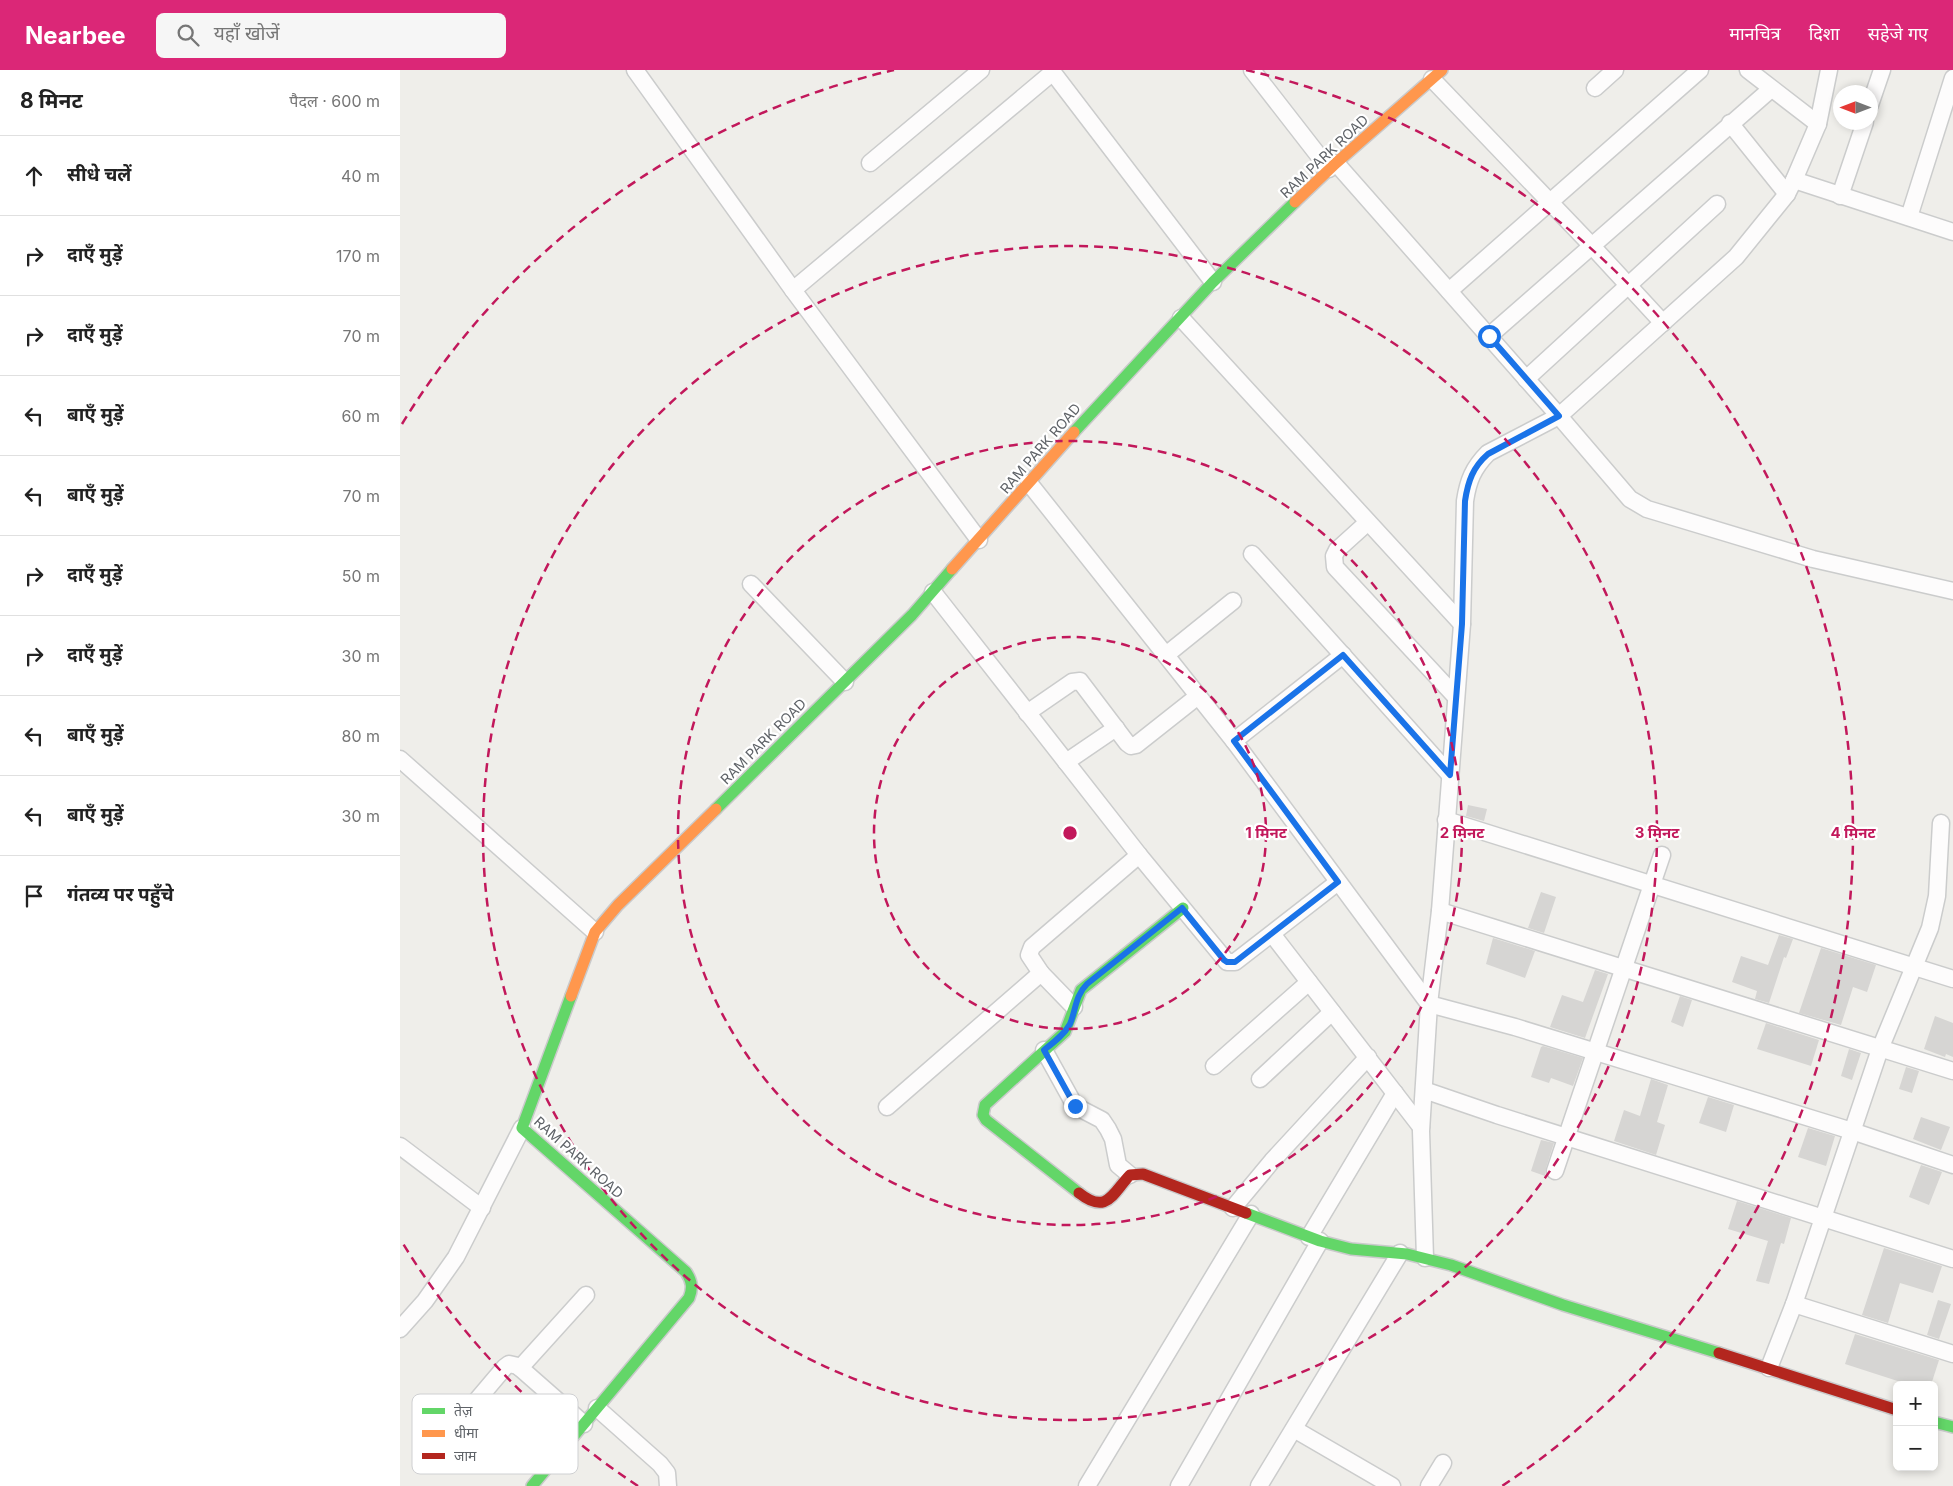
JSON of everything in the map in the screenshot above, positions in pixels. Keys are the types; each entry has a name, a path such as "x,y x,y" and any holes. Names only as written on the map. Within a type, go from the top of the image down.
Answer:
{"street":[{"path":"635,70 792,290 979,540"},
{"path":"870,163 981,70"},
{"path":"1252,70 1332,166 1449,291 1630,499 1647,509 1813,559 1953,591"},
{"path":"1595,88 1615,70"},
{"path":"1449,291 1700,70"},
{"path":"1748,70 1818,124"},
{"path":"1425,1258 1421,1127 1429,1004 1440,911 1462,624 1467,484 1472,473 1488,454 1559,416 1736,257 1791,187 1818,124 1829,70"},
{"path":"1877,85 1882,70"},
{"path":"792,290 1052,71 1214,282"},
{"path":"1437,74 1550,202 1663,323"},
{"name":"RAM PARK ROAD","path":"578,1431 689,1298 693,1289 692,1280 678,1266 522,1128 594,932 618,905 845,682 933,592 1108,394 1214,282 1332,166 1437,74"},
{"path":"1909,217 1953,78"},
{"path":"1489,336 1771,88"},
{"path":"1730,123 1791,187 1840,196 1953,232"},
{"path":"1840,196 1861,130"},
{"path":"1526,379 1717,204"},
{"path":"1181,318 1462,624"},
{"path":"1029,483 1234,741 1429,1004 1596,1052 1852,1131 1953,1165"},
{"path":"1368,522 1337,550 1334,556 1335,567 1456,697"},
{"path":"1252,554 1450,775"},
{"path":"751,584 845,682"},
{"path":"933,592 1139,855 1227,962 1235,962 1338,882"},
{"path":"1166,655 1233,601"},
{"path":"1234,741 1343,655"},
{"path":"1027,713 1076,680 1084,683 1127,743 1131,746 1136,746 1198,696"},
{"path":"1066,762 1116,728"},
{"path":"400,759 594,932"},
{"path":"1446,820 1953,979"},
{"path":"1769,1368 1794,1304 1880,1049 1930,928 1937,896 1941,823"},
{"path":"1074,1007 1041,972 1029,955 1032,947 1139,855"},
{"path":"1556,1171 1662,855"},
{"path":"1130,1175 1112,1198 1105,1203 1090,1202 986,1120 983,1115 984,1105 1065,1032 1072,1018 1081,990 1087,984 1182,908"},
{"path":"1440,911 1953,1071"},
{"path":"1272,934 1421,1127"},
{"path":"888,1107 1041,972"},
{"path":"1214,1066 1309,982"},
{"path":"1260,1079 1332,1012"},
{"path":"1044,1050 1075,1106 1102,1120 1113,1139 1118,1165 1130,1175 1143,1174 1314,1239 1351,1248 1400,1253 1450,1264 1572,1308 1769,1368 1893,1409"},
{"path":"1233,1208 1272,1161 1368,1057"},
{"path":"1424,1090 1497,1115 1953,1259"},
{"path":"1178,1486 1395,1093"},
{"path":"400,1329 425,1301 451,1264 482,1208 522,1128"},
{"path":"400,1146 482,1208"},
{"path":"1087,1486 1252,1214"},
{"path":"1266,1484 1294,1429 1400,1253"},
{"path":"520,1368 586,1295"},
{"path":"1794,1304 1953,1354"},
{"path":"482,1394 505,1367 514,1364 550,1394"},
{"path":"597,1408 660,1464 667,1473 668,1486"},
{"path":"578,1419 584,1424"},
{"path":"1938,1423 1953,1427"},
{"path":"1294,1429 1392,1486"},
{"path":"1429,1486 1443,1463"},
{"name":"RAM PARK ROAD","path":"532,1486 542,1474"}],"building":[{"path":"1468,805 1487,809 1484,821 1466,816"},
{"path":"1541,892 1556,897 1544,933 1528,928"},
{"path":"1779,935 1793,939 1786,958 1784,957 1769,1003 1755,999 1757,991 1732,982 1741,956 1768,965"},
{"path":"1493,938 1535,951 1525,978 1486,964"},
{"path":"1821,948 1876,965 1867,992 1853,987 1841,1025 1799,1013"},
{"path":"1595,970 1608,974 1585,1038 1550,1027 1562,995 1583,1002"},
{"path":"1680,996 1692,1000 1683,1027 1671,1022"},
{"path":"1935,1016 1953,1023 1953,1057 1946,1054 1945,1057 1924,1049"},
{"path":"1766,1023 1819,1040 1811,1066 1757,1049"},
{"path":"1541,1047 1583,1058 1573,1086 1551,1078 1549,1083 1531,1077"},
{"path":"1849,1049 1861,1053 1852,1080 1841,1076"},
{"path":"1906,1067 1919,1071 1912,1093 1899,1089"},
{"path":"1651,1079 1668,1085 1657,1122 1665,1125 1656,1155 1614,1141 1624,1110 1640,1116"},
{"path":"1708,1097 1734,1105 1726,1132 1699,1123"},
{"path":"1921,1117 1950,1127 1941,1150 1913,1139"},
{"path":"1808,1128 1835,1136 1826,1166 1798,1157"},
{"path":"1541,1140 1554,1143 1545,1176 1531,1171"},
{"path":"1921,1165 1942,1172 1929,1205 1909,1197"},
{"path":"1737,1201 1791,1218 1784,1244 1781,1243 1769,1284 1756,1281 1768,1241 1728,1229"},
{"path":"1884,1248 1942,1266 1933,1293 1900,1283 1888,1323 1862,1315"},
{"path":"1938,1300 1951,1304 1939,1339 1927,1335"},
{"path":"1855,1334 1939,1360 1932,1381 1898,1381 1845,1364"}],"traffic: fast":[{"path":"1074,432 1213,282 1295,202"},
{"path":"716,809 912,615 952,569"},
{"path":"1079,1193 986,1120 983,1115 985,1105 1065,1032 1081,990 1183,908"},
{"path":"571,996 522,1128 686,1272 691,1282 689,1298 578,1431"},
{"path":"1246,1213 1320,1241 1351,1249 1407,1254 1451,1265 1563,1305 1719,1353"},
{"path":"1938,1423 1953,1427"},
{"path":"532,1486 542,1474"}],"traffic: slow":[{"path":"1295,202 1336,163 1442,70"},
{"path":"952,569 1074,432"},
{"path":"571,996 595,932 618,905 716,809"}],"traffic: jam":[{"path":"1079,1193 1088,1199 1103,1202 1113,1195 1130,1175 1143,1174 1246,1213"},
{"path":"1719,1353 1893,1409"}],"route":[{"path":"1075,1106 1044,1050 1065,1032 1072,1018 1077,998 1087,984 1182,908 1224,960 1230,963 1235,962 1338,882 1234,741 1343,655 1450,775 1462,624 1467,484 1472,473 1488,454 1559,416 1489,336"}]}
